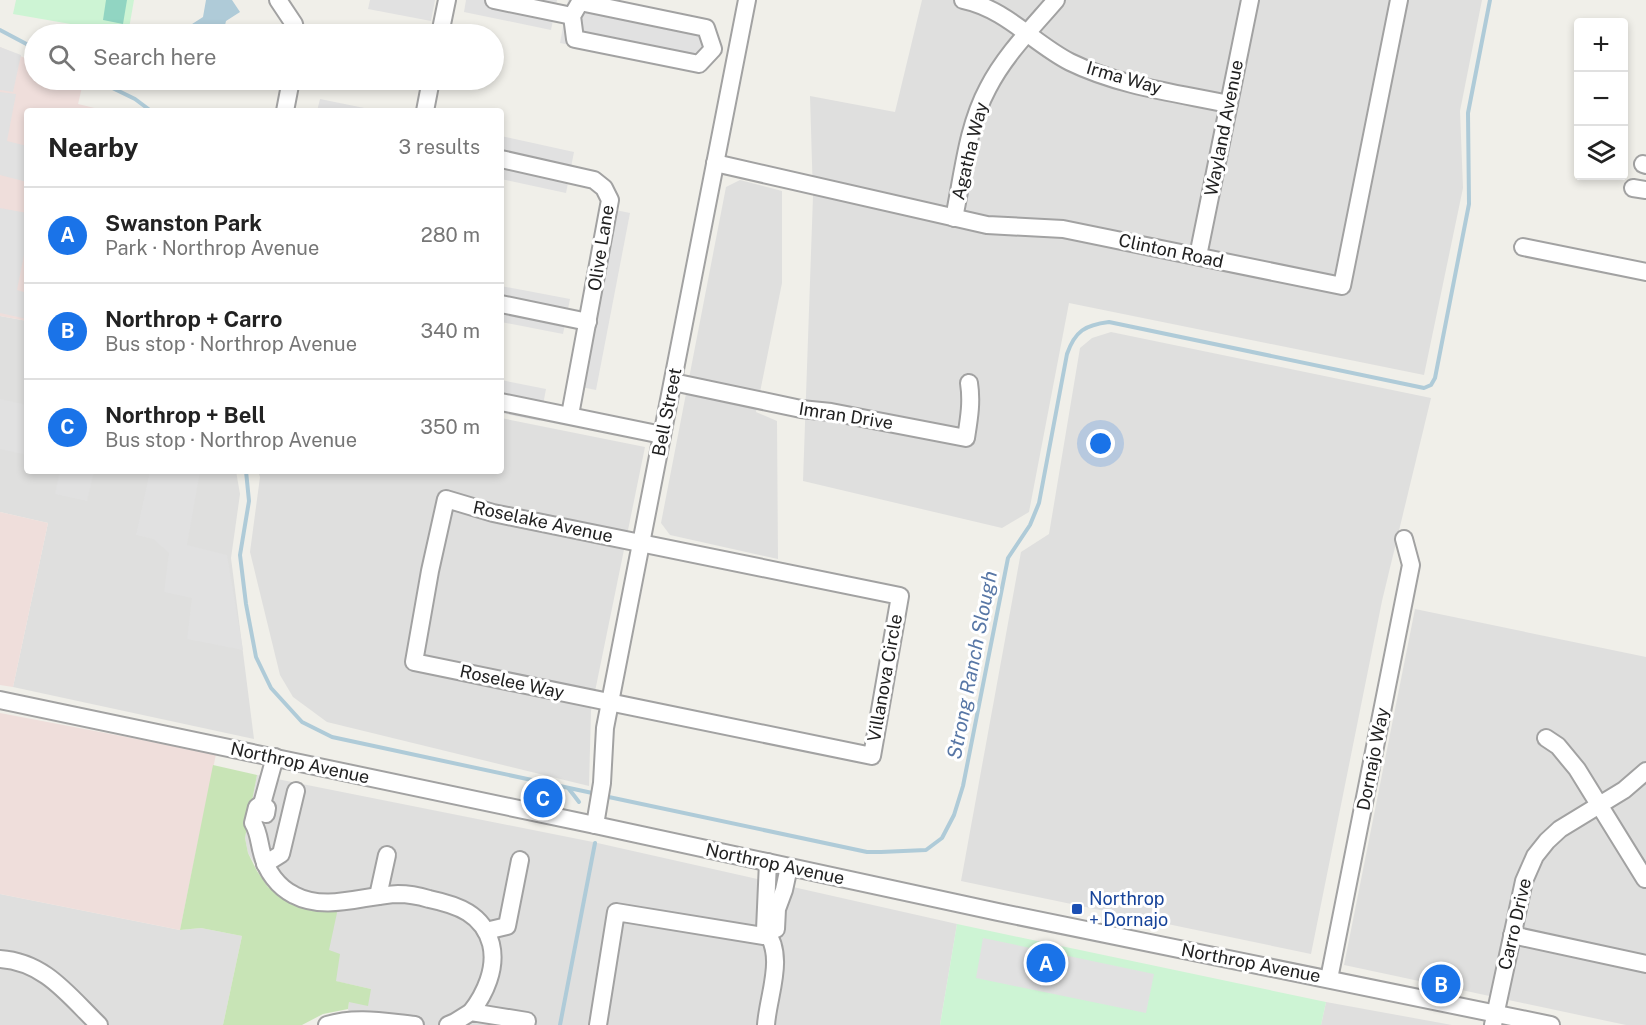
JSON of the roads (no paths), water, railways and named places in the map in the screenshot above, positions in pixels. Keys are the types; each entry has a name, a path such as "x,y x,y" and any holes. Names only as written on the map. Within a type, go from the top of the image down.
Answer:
{"street":[{"path":"278,0 294,24"},
{"path":"442,24 447,0"},
{"path":"494,0 572,16"},
{"name":"Bell Street","path":"595,825 603,783 604,728 747,0"},
{"name":"Irma Way","path":"963,0 996,12 1068,61 1091,72 1131,84 1229,104"},
{"name":"Agatha Way","path":"954,218 979,106 997,72 1056,0"},
{"name":"Wayland Avenue","path":"1198,256 1250,0"},
{"name":"Clinton Road","path":"715,163 987,225 1063,229 1342,286 1399,0"},
{"path":"580,2 706,28 713,49 699,64 575,39 572,16 580,2"},
{"path":"713,49 737,54"},
{"path":"286,108 289,90"},
{"path":"426,108 429,90"},
{"name":"Olive Lane","path":"504,160 586,177 600,183 608,194 610,207 570,415"},
{"path":"1523,247 1646,272"},
{"path":"504,305 588,322"},
{"name":"Imran Drive","path":"673,382 801,409 831,412 966,438 970,416 969,383"},
{"path":"504,403 662,435"},
{"name":"Roselake Avenue","path":"414,662 446,499 493,513 641,543"},
{"name":"Dornajo Way","path":"1329,979 1411,565 1404,539"},
{"name":"Villanova Circle","path":"610,702 872,756 900,596 641,543"},
{"name":"Roselee Way","path":"414,662 610,702"},
{"name":"Northrop Avenue","path":"0,700 1020,916 1329,979 1494,1019 1551,1025"},
{"path":"1546,738 1572,761 1645,879"},
{"path":"275,757 262,804 257,807 253,823 257,829 266,864 281,886 300,898 327,903 378,896 411,895 451,903 473,915 486,931 492,950 491,972 482,996 471,1012 448,1025"},
{"name":"Carro Drive","path":"1494,1019 1524,881 1536,856 1560,829 1624,790 1646,771"},
{"path":"266,864 281,854 296,791"},
{"path":"378,896 387,855"},
{"path":"486,931 507,926 520,860"},
{"path":"766,1025 776,956 770,937 765,930 771,907 768,862"},
{"path":"771,907 784,890 789,867"},
{"path":"598,1025 616,912 770,937"},
{"path":"1512,935 1646,963"},
{"path":"0,959 15,960 41,970 99,1025"},
{"path":"471,1012 527,1023"},
{"path":"327,1025 347,1020 415,1025"}],"water":[{"path":"206,0 232,0 240,12 226,21 225,24 192,24 203,17"}],"waterway":[{"name":"Strong Ranch Slough","path":"604,796 867,852 926,850 942,838 954,815 963,786 1008,558 1030,525 1039,503 1067,354 1077,335 1087,327 1109,322 1424,388 1431,385 1435,378 1469,204 1468,113 1490,0"},
{"name":"Strong Ranch Slough","path":"0,30 24,43"},
{"name":"Strong Ranch Slough","path":"117,90 147,108"},
{"name":"Strong Ranch Slough","path":"246,474 249,501 240,555 256,657 271,688 302,722 332,737 597,794"},
{"path":"569,789 579,802"},
{"path":"560,1025 595,843"}],"place":[{"name":"Northrop + Bell","path":"543,798"},
{"name":"Northrop + Dornajo","path":"1077,909"},
{"name":"Swanston Park","path":"1046,963"},
{"name":"Northrop + Carro","path":"1441,984"}]}
